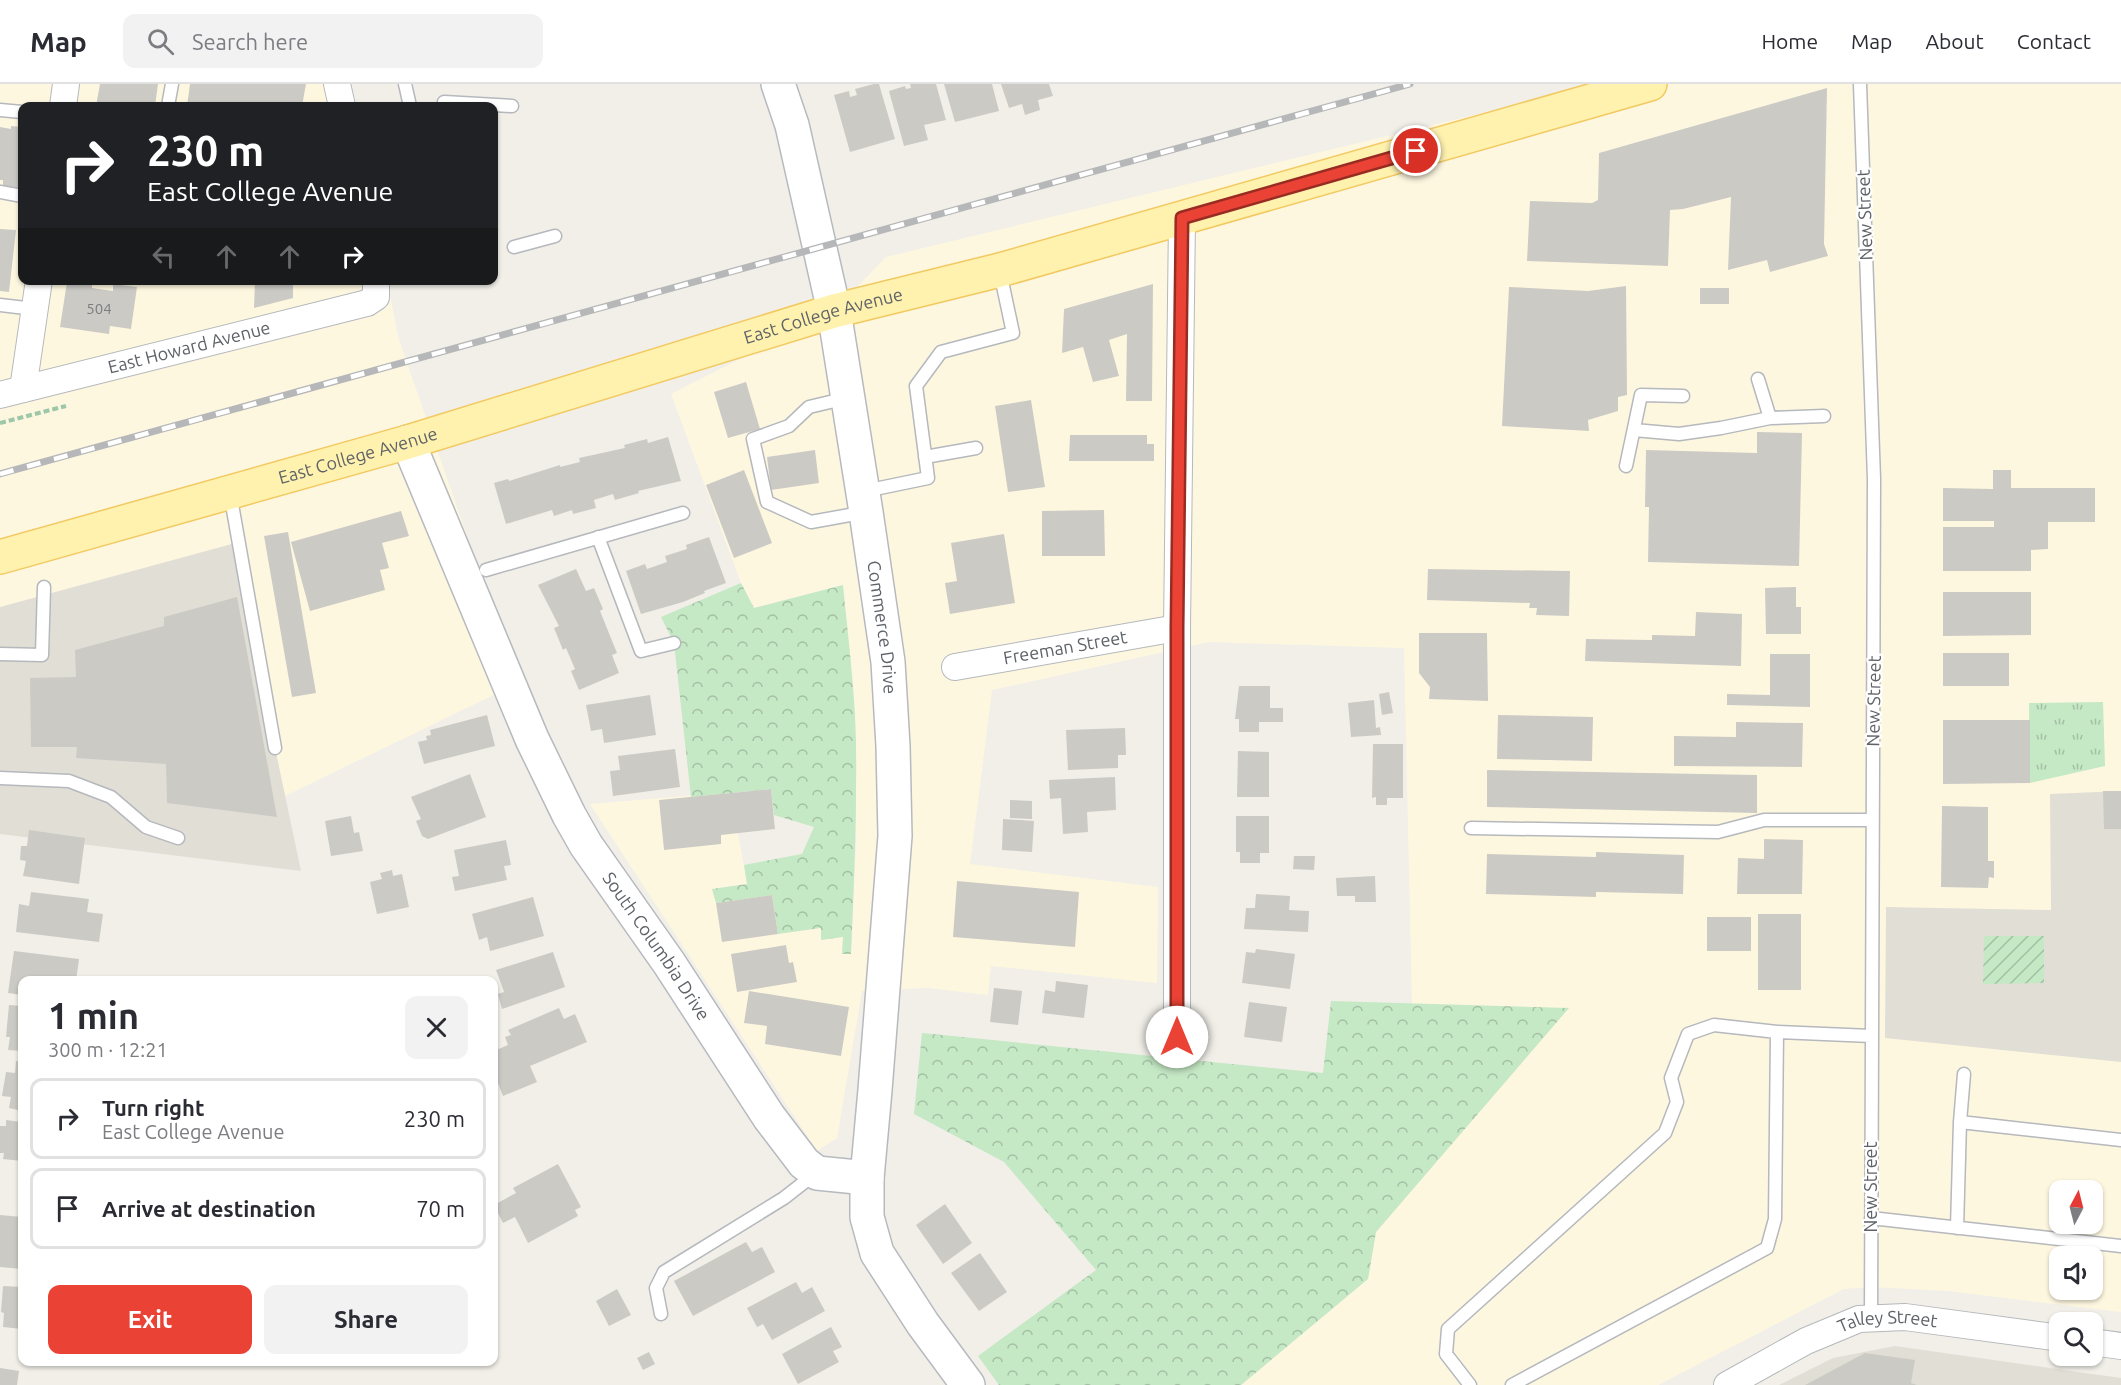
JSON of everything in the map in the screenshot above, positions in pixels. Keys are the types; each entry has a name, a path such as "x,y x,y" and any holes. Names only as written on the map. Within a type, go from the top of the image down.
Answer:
{"main road":[{"name":"Commerce Drive","path":"778,84 792,125 834,311 888,662 895,836 867,1178"},
{"name":"East College Avenue","path":"0,557 408,442 834,311 1000,270 1650,84"},
{"name":"South Columbia Drive","path":"408,442 532,739 569,815 586,845 669,963 769,1117 804,1163 817,1173"},
{"path":"817,1173 867,1178 867,1217 877,1253 923,1324 968,1385"}],"street":[{"path":"64,102 66,84"},
{"path":"337,84 341,102"},
{"path":"1177,1037 1177,628 1182,218"},
{"path":"12,392 38,285"},
{"name":"East Howard Avenue","path":"12,392 367,303 376,289"},
{"name":"Freeman Street","path":"955,667 1177,628"},
{"name":"Talley Street","path":"1727,1385 1806,1341 1859,1319 1905,1317 2049,1337"},
{"path":"2103,1344 2121,1346"}],"lane":[{"path":"169,102 172,84"},
{"path":"405,84 409,102"},
{"name":"New Street","path":"1860,84 1874,479 1871,1319"},
{"path":"498,105 512,106"},
{"path":"0,110 18,112"},
{"path":"0,192 18,195"},
{"path":"514,247 555,236"},
{"path":"848,398 809,407 789,426 753,439 767,502 811,522 928,478 916,386 941,352 1013,333 1000,270"},
{"path":"0,305 34,309"},
{"path":"1758,380 1770,418"},
{"path":"1626,466 1641,394 1683,396"},
{"path":"1634,430 1679,434 1770,418 1824,416"},
{"path":"925,456 976,448"},
{"path":"230,492 274,748"},
{"path":"486,570 683,513"},
{"path":"598,537 641,651 674,643"},
{"path":"0,654 42,655 44,587"},
{"path":"0,778 69,781 111,797 146,826 178,838"},
{"path":"1471,828 1718,832 1764,820 1872,820"},
{"path":"1470,1385 1446,1354 1448,1329 1665,1133 1677,1102 1671,1078 1688,1034 1714,1025 1777,1032 1871,1036"},
{"path":"1512,1385 1767,1248 1776,1219 1777,1032"},
{"path":"1957,1228 1960,1122 1964,1074"},
{"path":"1960,1122 2121,1140"},
{"path":"661,1314 656,1288 664,1272 784,1198 817,1173"},
{"path":"1871,1218 2121,1246"}],"shaded area":[{"path":"0,84 347,84 351,102 18,102 18,285 388,285 399,340 518,683 285,796 231,544 0,612"},
{"path":"1585,84 2121,84 2121,1312 1948,1291 1871,1287 1844,1289 1658,1385 1241,1385 1368,1279 1376,1232 1568,1009 1412,1004 1404,648 1209,642 992,690 970,864 1158,887 1157,983 991,966 988,995 928,988 862,991 837,1138 817,1151 590,804 771,789 775,829 738,833 747,884 712,889 716,903 772,895 821,928 843,937 851,953 856,843 856,742 843,585 754,608 741,583 671,394 834,311 886,257 1499,109"},
{"path":"232,544 301,871 0,834 0,607"},
{"path":"2121,791 2121,1062 1885,1038 1886,907 2051,910 2050,794"},
{"path":"1895,1346 2121,1378 2121,1385 1779,1385 1833,1358"}],"green space":[{"path":"741,583 754,608 843,585 853,684 856,744 856,823 851,954 842,954 843,937 821,940 821,928 778,934 772,895 716,903 712,889 747,884 744,865 802,854 814,827 774,815 771,789 691,797 674,643 661,617"},
{"path":"2103,702 2105,766 2030,783 2029,703"},
{"path":"1984,936 2044,936 2044,983 1983,984"},
{"path":"1331,1001 1569,1008 1376,1232 1368,1279 1241,1385 999,1385 978,1356 1096,1270 1004,1162 914,1114 922,1033 1323,1073"}],"building":[{"path":"100,84 158,84 156,102 97,102"},
{"path":"190,84 306,84 303,102 188,102"},
{"path":"879,84 895,139 850,152 834,95 849,91 850,97 857,95 855,89"},
{"path":"910,84 936,84 946,120 924,125 928,140 904,146 889,91 905,86 906,89 911,88"},
{"path":"944,84 992,84 999,111 955,122"},
{"path":"1001,84 1049,84 1053,96 1038,100 1040,110 1025,115 1022,104 1009,108"},
{"path":"1827,88 1824,244 1828,256 1770,272 1767,260 1728,270 1731,197 1670,210 1668,266 1527,261 1530,201 1592,203 1598,200 1599,153"},
{"path":"11,126 18,127 18,189 3,187 3,180 0,180 0,127 11,129"},
{"path":"0,229 16,230 9,292 0,291"},
{"path":"1153,284 1152,401 1126,401 1127,334 1109,340 1119,376 1093,382 1083,347 1062,353 1064,309"},
{"path":"67,285 92,285 92,288 113,291 113,285 137,287 131,329 110,326 109,334 60,327"},
{"path":"255,285 293,285 293,298 254,308"},
{"path":"1626,286 1627,395 1618,397 1618,411 1588,420 1589,431 1502,426 1509,287 1588,291"},
{"path":"1700,288 1729,288 1729,304 1700,304"},
{"path":"746,382 760,429 728,438 714,392"},
{"path":"1031,400 1045,487 1008,492 995,406"},
{"path":"1757,432 1802,433 1799,566 1648,562 1649,507 1645,507 1646,450 1757,453"},
{"path":"1070,435 1147,435 1147,444 1154,444 1154,461 1069,461"},
{"path":"668,437 681,481 638,491 639,493 615,500 613,494 594,500 596,508 573,514 572,510 554,516 552,510 506,524 494,483 508,479 509,481 560,465 560,467 580,462 579,458 625,448 624,445 647,439 648,443"},
{"path":"815,450 819,483 771,490 767,457"},
{"path":"744,470 772,543 734,558 706,485"},
{"path":"1993,470 2011,470 2011,488 2095,488 2095,522 2048,522 2048,549 2031,550 2031,571 1943,571 1943,527 1994,527 1994,521 1943,521 1943,488 1993,489"},
{"path":"1104,510 1105,556 1042,556 1042,511"},
{"path":"401,511 409,536 382,543 389,568 380,570 385,590 310,611 291,542"},
{"path":"288,532 316,693 292,697 264,536"},
{"path":"1004,534 1015,603 950,614 945,583 957,581 951,543"},
{"path":"709,537 726,583 683,602 641,614 626,571 645,564 647,569 667,562 665,556 687,549 686,545"},
{"path":"576,569 586,591 594,588 603,609 600,611 617,653 612,655 619,673 579,690 571,671 575,669 566,648 563,650 554,628 559,626 538,585"},
{"path":"1428,569 1570,571 1569,616 1536,615 1537,608 1529,608 1530,603 1427,600"},
{"path":"1796,587 1796,607 1801,607 1801,634 1766,634 1765,588"},
{"path":"1943,592 2031,592 2031,635 1943,636"},
{"path":"237,597 277,817 167,803 166,764 76,758 77,747 31,747 30,678 76,677 75,650 164,626 164,617"},
{"path":"1696,612 1742,614 1741,666 1585,661 1586,639 1652,640 1652,635 1695,636"},
{"path":"1419,633 1487,633 1488,701 1429,699 1430,687 1419,673"},
{"path":"1943,653 2009,653 2009,686 1943,686"},
{"path":"1770,654 1810,654 1810,707 1727,705 1727,694 1770,695"},
{"path":"1239,686 1270,686 1270,708 1283,708 1283,722 1259,722 1259,732 1239,732 1239,719 1235,719"},
{"path":"1389,692 1393,713 1382,715 1379,694"},
{"path":"650,695 656,735 604,743 602,729 591,731 586,705"},
{"path":"1374,700 1376,728 1380,727 1381,735 1351,737 1348,703"},
{"path":"487,715 495,746 424,764 418,742 427,740 426,736 431,735 430,730"},
{"path":"1498,715 1593,717 1592,761 1497,759"},
{"path":"1943,720 2030,720 2030,783 1943,784"},
{"path":"1736,722 1803,723 1802,767 1674,766 1674,736 1736,737"},
{"path":"1125,728 1126,755 1118,755 1118,768 1068,770 1066,730"},
{"path":"1373,744 1403,744 1403,798 1387,798 1387,805 1376,805 1376,797 1372,798"},
{"path":"675,749 680,787 613,796 610,771 620,770 618,756"},
{"path":"1238,751 1269,752 1269,797 1237,797"},
{"path":"1487,770 1757,775 1757,813 1487,807"},
{"path":"470,774 486,817 428,839 422,836 416,821 421,819 411,797"},
{"path":"1115,777 1116,810 1087,812 1088,832 1063,834 1061,798 1050,799 1049,780"},
{"path":"771,789 775,829 721,835 721,844 664,850 659,800"},
{"path":"2103,791 2121,791 2121,829 2104,829"},
{"path":"1010,800 1032,801 1032,819 1010,818"},
{"path":"1942,806 1988,807 1988,861 1994,861 1994,878 1989,877 1988,888 1941,887"},
{"path":"351,816 354,833 359,832 363,851 331,856 325,821"},
{"path":"1236,816 1269,816 1269,853 1260,853 1260,863 1240,863 1240,852 1236,852"},
{"path":"1003,819 1034,821 1032,852 1002,850"},
{"path":"29,830 85,838 79,884 23,876 26,861 20,860 21,846 27,846"},
{"path":"1764,839 1803,840 1802,894 1737,894 1738,858 1764,859"},
{"path":"506,840 511,865 504,866 507,880 455,891 452,877 459,876 454,850"},
{"path":"1596,852 1684,855 1683,894 1596,892 1596,897 1486,894 1487,854 1596,857"},
{"path":"1294,856 1315,856 1314,870 1293,869"},
{"path":"392,870 393,876 402,874 409,907 377,914 370,882 382,879 380,873"},
{"path":"1375,876 1376,902 1355,902 1355,896 1337,896 1336,878"},
{"path":"957,881 1079,892 1075,947 953,937"},
{"path":"31,892 89,899 87,912 103,914 99,942 16,932 19,904 29,906"},
{"path":"1256,894 1290,896 1289,910 1309,911 1308,932 1244,929 1246,908 1255,908"},
{"path":"772,895 778,934 722,942 716,903"},
{"path":"533,897 544,936 490,951 487,937 479,940 472,914"},
{"path":"1758,914 1801,914 1801,990 1758,990"},
{"path":"1707,917 1751,917 1751,951 1707,951"},
{"path":"786,945 789,963 793,962 797,982 737,992 731,954"},
{"path":"1256,949 1295,954 1290,989 1242,983 1246,952 1255,953"},
{"path":"14,951 79,959 77,976 18,976 18,994 8,993"},
{"path":"553,952 565,987 502,1009 498,994 504,992 496,970"},
{"path":"1056,981 1088,985 1084,1018 1042,1013 1045,990 1055,992"},
{"path":"994,988 1022,991 1018,1025 990,1022"},
{"path":"749,991 849,1007 841,1056 765,1044 767,1026 744,1023"},
{"path":"1249,1002 1287,1007 1282,1042 1244,1037"},
{"path":"9,1005 18,1006 18,1051 8,1050 10,1037 6,1037"},
{"path":"559,1008 564,1019 575,1014 587,1042 530,1066 537,1082 503,1096 498,1083 498,1049 508,1045 505,1037 511,1035 508,1030"},
{"path":"16,1061 18,1061 18,1110 9,1108 11,1097 2,1096 6,1072 15,1073"},
{"path":"6,1120 18,1122 18,1161 3,1159 4,1153 0,1153 0,1126 6,1126"},
{"path":"558,1164 581,1207 575,1210 578,1216 528,1243 515,1217 503,1223 498,1213 498,1203 516,1193 513,1188"},
{"path":"945,1204 972,1243 943,1264 916,1225"},
{"path":"0,1215 18,1217 18,1269 0,1267"},
{"path":"746,1242 752,1252 762,1247 775,1272 693,1316 674,1281"},
{"path":"980,1253 1007,1292 979,1311 951,1273"},
{"path":"796,1282 802,1293 812,1287 825,1311 772,1340 763,1324 757,1327 747,1308"},
{"path":"3,1286 18,1287 18,1329 3,1327 4,1313 1,1312"},
{"path":"617,1289 631,1315 609,1326 596,1301"},
{"path":"831,1327 842,1347 833,1351 839,1362 798,1384 782,1354"},
{"path":"649,1352 655,1364 643,1370 637,1358"},
{"path":"1865,1353 1915,1360 1911,1383 1917,1385 1805,1385"},
{"path":"0,1368 19,1371 17,1385 0,1385"}],"railway":[{"path":"0,474 1410,84"}],"route":[{"path":"1177,1037 1177,628 1182,218 1416,151"}]}
